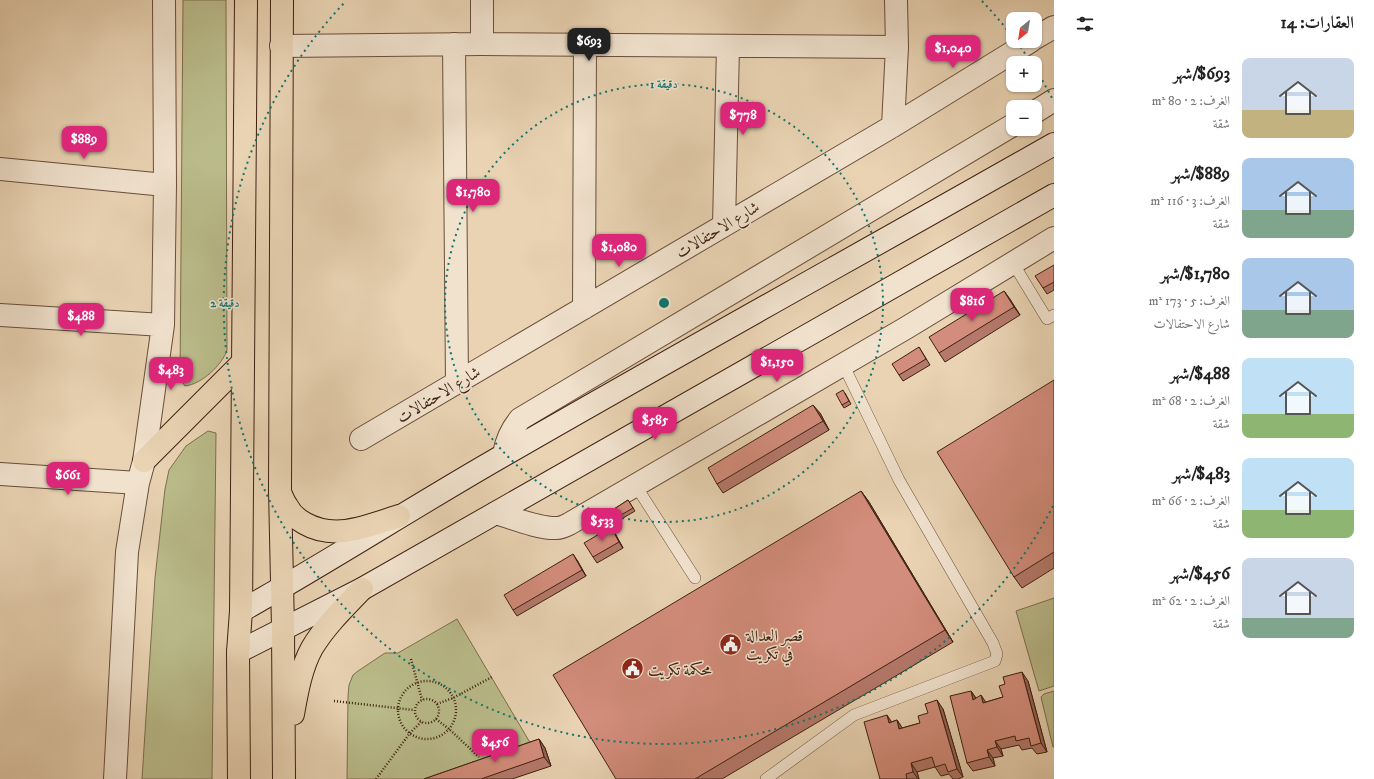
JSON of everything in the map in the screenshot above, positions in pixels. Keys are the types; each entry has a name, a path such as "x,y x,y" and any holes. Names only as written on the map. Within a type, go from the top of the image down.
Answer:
{"main road":[{"path":"239,779 238,652 241,611 246,0"},
{"path":"282,0 280,490 284,772"},
{"path":"144,461 243,362"},
{"path":"280,490 286,506 293,515 310,527 322,530 334,532 346,531 399,516"},
{"path":"284,772 298,686 311,650 320,635 362,589"}],"street":[{"path":"116,779 127,552 138,483 144,461 163,325 165,185 164,0"},
{"path":"482,0 482,44"},
{"path":"893,126 897,48 896,0"},
{"path":"1042,34 1054,27"},
{"path":"454,44 457,382"},
{"path":"281,46 482,44 897,48"},
{"path":"584,308 585,45"},
{"path":"724,225 728,46"},
{"name":"شارع الاحتفالات","path":"361,439 893,126 1020,48"},
{"path":"1042,108 1054,100"},
{"path":"504,454 512,430 520,419 1006,129"},
{"path":"241,611 282,588 504,454 1054,145"},
{"path":"0,170 165,185"},
{"path":"238,652 362,589 1054,195"},
{"path":"496,513 525,522 557,528 569,524 906,328 1054,238"},
{"path":"0,315 163,325"},
{"path":"0,474 138,483"}],"lane":[{"path":"1013,262 1047,319 1054,315"},
{"path":"766,779 854,715 995,661 997,654 993,643 899,480 843,364"},
{"path":"636,486 695,578"}],"path":[{"path":"411,659 422,700"},
{"path":"437,704 453,698 492,677"},
{"path":"427,681 436,683 444,687 453,698 456,712 454,721 449,729 441,735 423,739 410,733 401,721 399,708 403,694 410,687 418,683 427,681"},
{"path":"422,700 430,700 437,704 439,712 436,720 429,723 421,722 415,716 414,710 416,705 422,700"},
{"path":"334,701 414,710"},
{"path":"436,720 449,729 479,757"},
{"path":"376,779 410,733 421,722"}],"green space":[{"path":"183,0 226,0 227,350 221,362 210,373 198,382 185,386 180,379"},
{"path":"208,431 216,433 212,779 142,779 155,578 165,489 169,470 186,446"},
{"path":"1054,598 1054,686 1039,691 1016,611"},
{"path":"457,619 535,751 455,779 347,779 348,696 349,685 353,675 385,653 398,653"},
{"path":"1054,691 1053,747 1041,697 1044,694"}],"building":[{"path":"1054,265 1054,282 1043,288 1035,276"},
{"path":"1004,291 1014,307 939,353 929,337"},
{"path":"919,347 926,359 899,375 892,364"},
{"path":"1054,380 1054,552 1014,577 937,452"},
{"path":"843,390 849,401 842,405 836,394"},
{"path":"813,405 823,421 717,484 708,468"},
{"path":"861,491 945,630 695,779 616,779 553,675"},
{"path":"628,500 633,508 616,518 611,511"},
{"path":"611,527 619,542 593,557 584,543"},
{"path":"573,554 582,570 513,610 504,595"},
{"path":"1022,672 1041,743 1031,746 1029,738 1016,741 1015,736 995,741 997,747 987,750 989,757 967,763 950,696 971,691 973,700 981,695 983,703 1003,697 999,686 1005,684 1003,677"},
{"path":"937,700 957,769 948,772 945,764 935,767 932,757 911,763 913,772 906,774 907,779 880,779 864,722 887,715 889,723 897,720 899,729 920,723 918,716 928,713 925,704"},
{"path":"539,739 544,757 481,779 424,779"}],"place":[{"name":"قصر العدالة في تكريت","path":"730,644"},
{"name":"محكمة تكريت","path":"633,669"}]}
